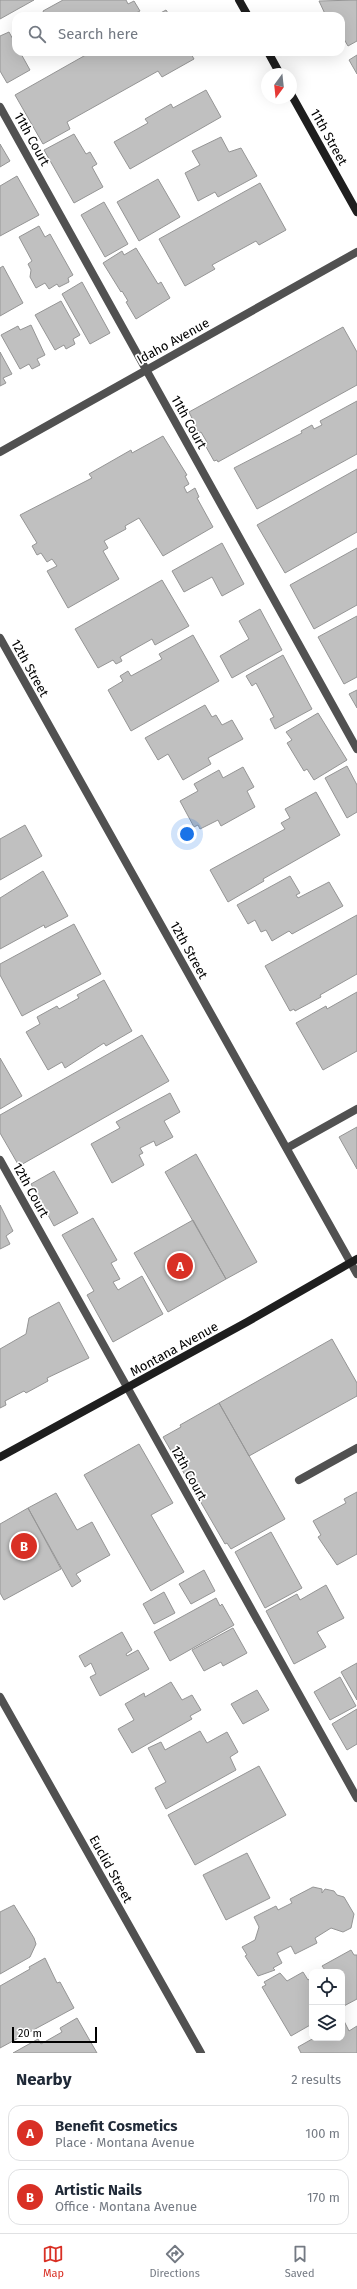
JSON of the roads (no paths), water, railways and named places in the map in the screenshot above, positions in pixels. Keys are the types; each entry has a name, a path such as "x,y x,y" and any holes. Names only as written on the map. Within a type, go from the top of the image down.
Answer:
{"street":[{"path":"239,0 246,12"},
{"path":"270,56 277,68"},
{"name":"11th Street","path":"297,104 357,212"},
{"name":"11th Court","path":"0,107 357,749"},
{"name":"Idaho Avenue","path":"0,452 357,252"},
{"name":"12th Street","path":"0,638 287,1148 354,1261 357,1274"},
{"path":"287,1148 357,1108"},
{"name":"12th Court","path":"0,1160 357,1798"},
{"name":"Montana Avenue","path":"0,1457 354,1261"},
{"path":"299,1480 357,1448"},
{"name":"Euclid Street","path":"0,1697 201,2053"}],"place":[{"name":"Benefit Cosmetics","path":"180,1266"},
{"name":"Artistic Nails","path":"24,1546"}]}
